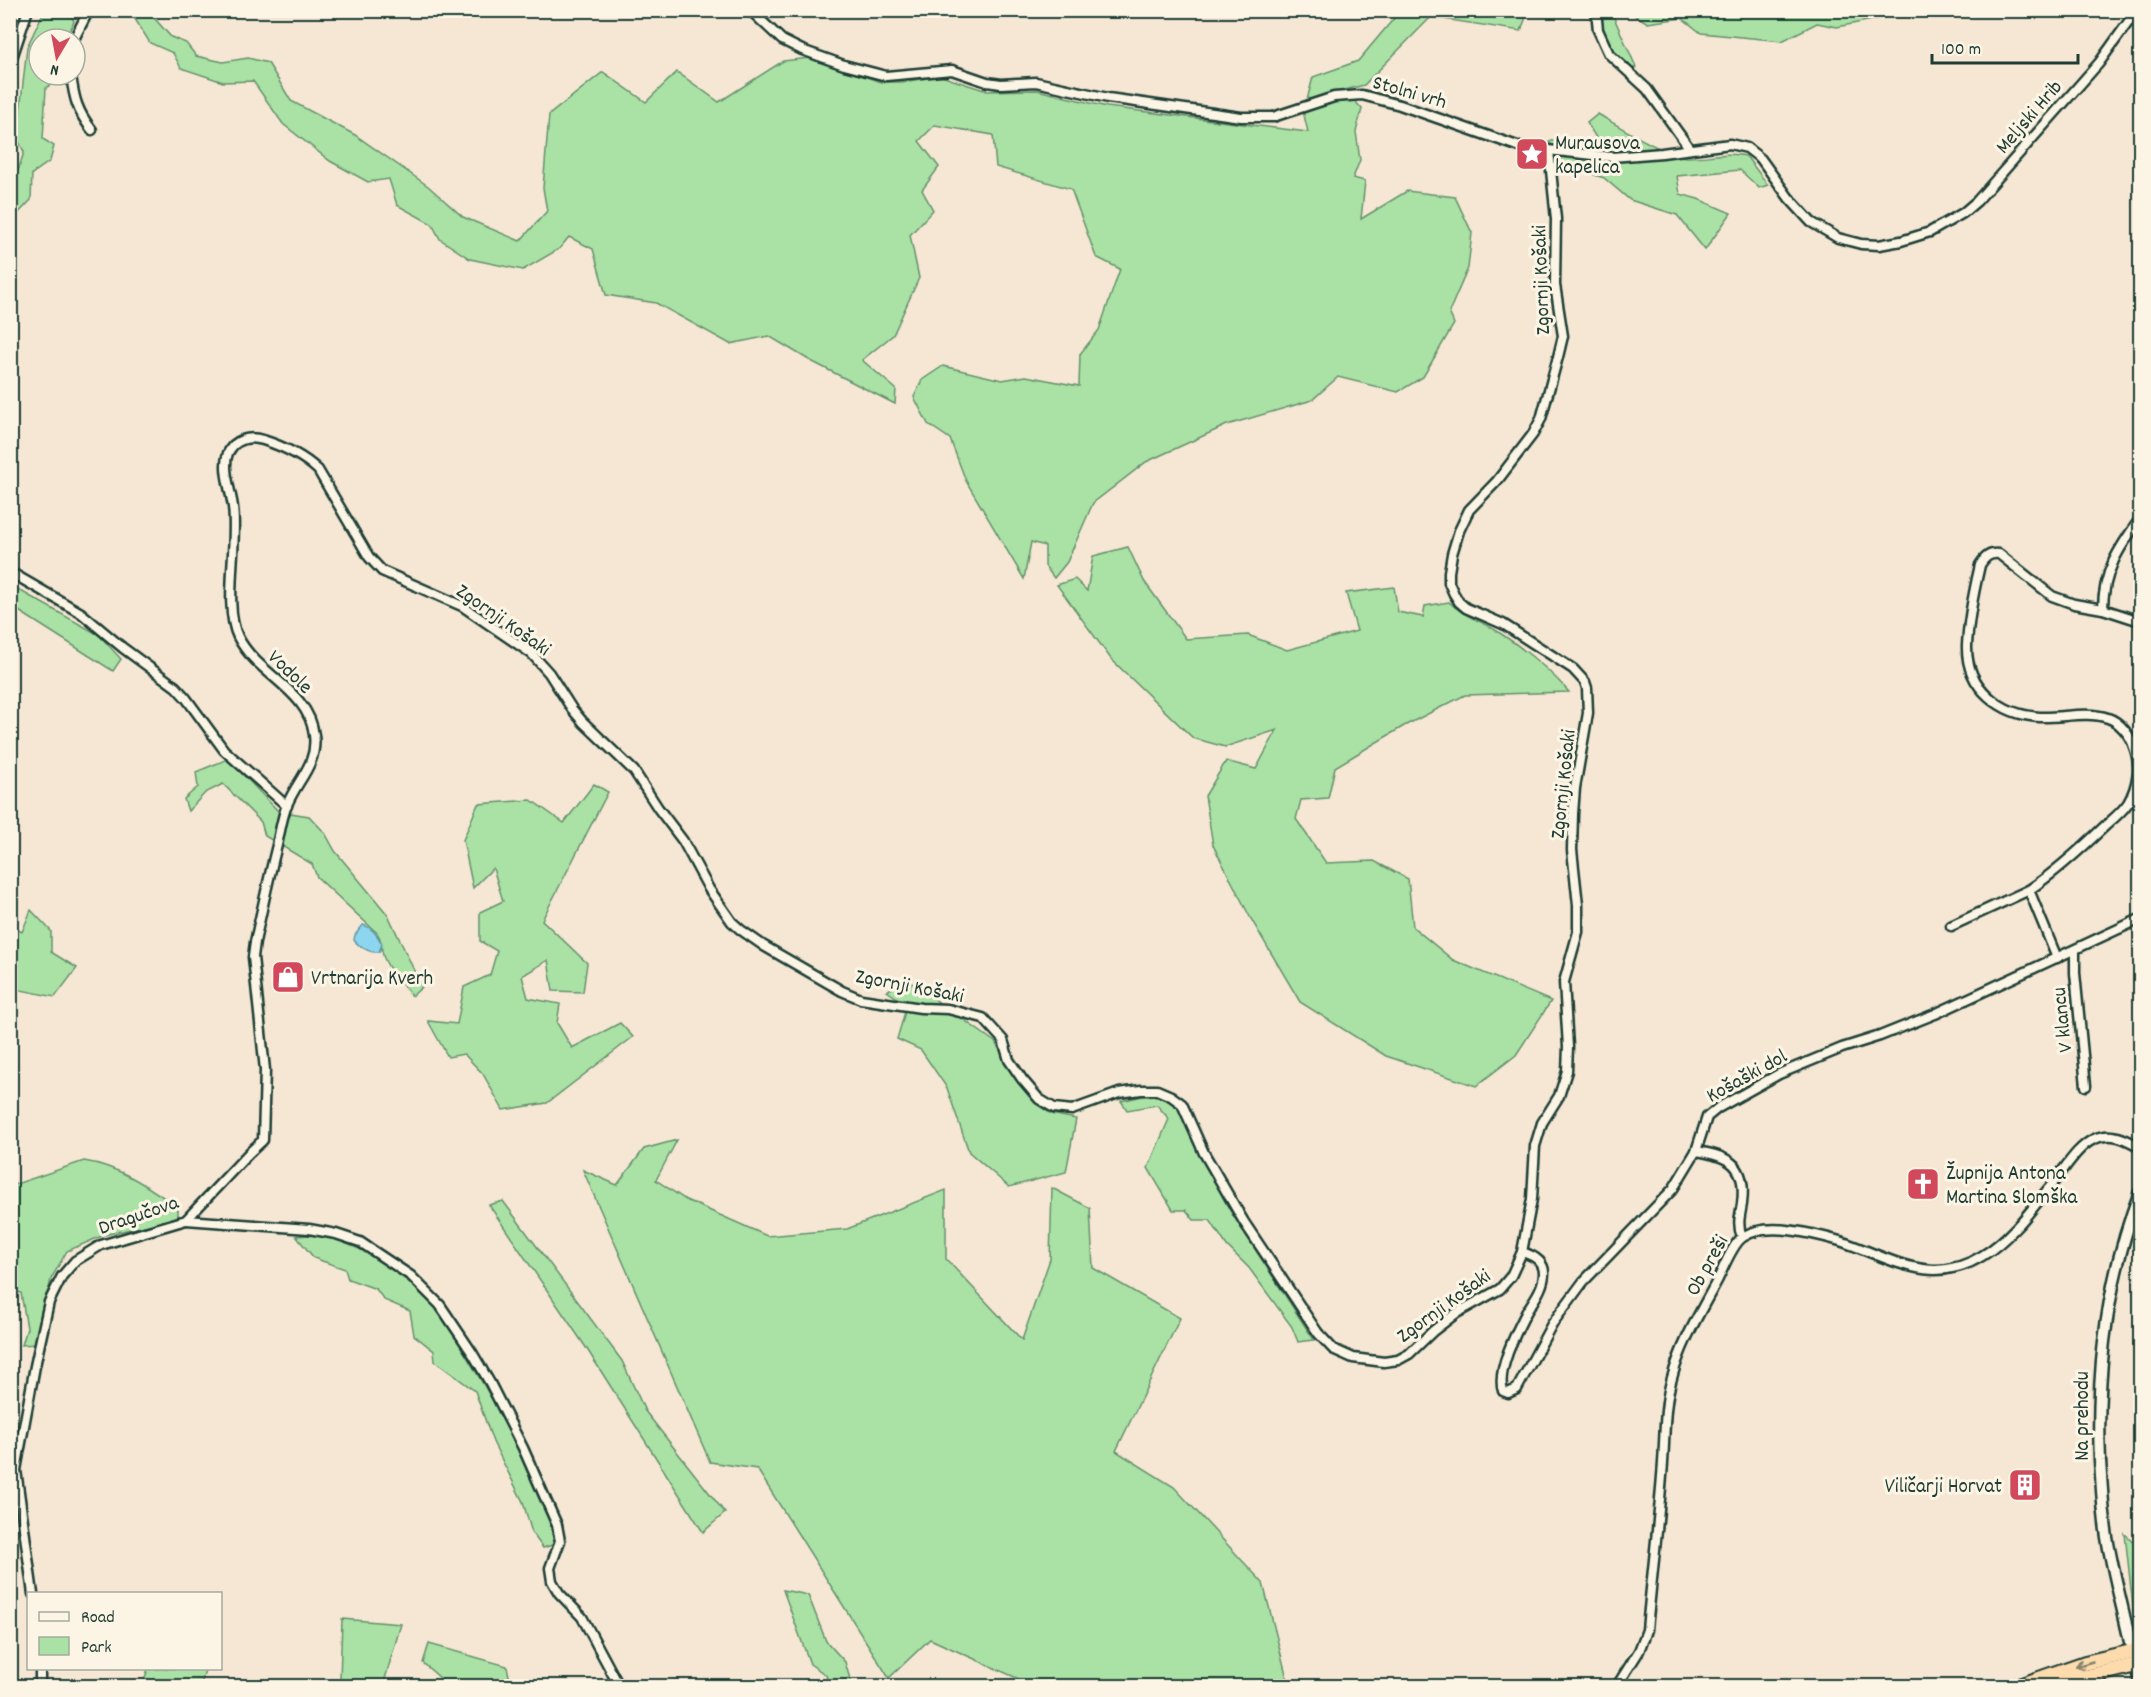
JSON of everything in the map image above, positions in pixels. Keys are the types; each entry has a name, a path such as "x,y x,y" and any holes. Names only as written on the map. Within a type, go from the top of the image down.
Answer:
{"highway":[{"path":"2019,1686 2135,1646"},
{"path":"2055,1686 2092,1675 2140,1674"}],"street":[{"path":"10,64 28,10"},
{"path":"80,27 89,10"},
{"name":"Stolni vrh","path":"750,10 782,40 802,50 844,65 886,76 952,70 987,82 1001,84 1036,82 1108,98 1241,117 1274,117 1334,97 1362,95 1400,105 1520,147 1612,157 1730,144 1748,148 1761,159 1789,198 1811,222 1838,238 1861,244 1879,245 1901,242 1930,232 1963,213"},
{"path":"1596,10 1598,30 1609,54 1647,89 1690,149"},
{"name":"Meljski Hrib","path":"1963,213 1991,187 2038,130 2099,63 2137,10"},
{"path":"72,87 74,99 81,116 92,129"},
{"name":"Zgornji Košaki","path":"414,585 462,606 538,660 583,722 634,771 683,841 732,922 764,946 842,991 861,999 921,1008 948,1009 983,1018 1003,1040 1009,1060 1022,1079 1039,1099 1054,1108 1072,1110 1119,1093 1141,1090 1157,1090 1171,1096 1182,1104 1204,1153 1244,1222 1318,1333 1333,1349 1353,1358 1384,1362 1398,1360 1455,1314 1500,1289 1511,1276 1522,1252 1532,1199 1535,1146 1542,1123 1559,1096 1567,1071 1568,1047 1564,982 1578,932 1579,917 1572,850 1573,814 1589,698 1585,682 1573,669 1503,624 1466,608 1459,602 1451,588 1449,572 1459,531 1470,510 1520,453 1541,419 1563,336 1555,285 1556,219 1549,151"},
{"name":"Vodole","path":"287,806 300,779 311,764 315,750 314,733 308,714 288,689 255,661 242,644 232,620 235,525 226,466 228,454 239,441 251,438 279,446 308,460 328,484 369,557 382,571 414,585"},
{"path":"2103,609 2103,589 2111,565 2140,519"},
{"path":"1951,926 2029,890 2048,878 2127,805 2136,787 2139,766 2132,739 2122,726 2108,718 2083,715 2039,717 2014,713 1993,702 1979,688 1971,672 1967,648 1980,565 1985,557 1999,554 2052,596 2140,621"},
{"path":"10,572 81,613 123,648 176,687 224,750 287,806"},
{"name":"Dragučova","path":"33,1592 16,1470 49,1302 62,1276 75,1261 101,1245 186,1220 263,1140 265,1070 253,957 261,910 287,806"},
{"path":"2029,890 2057,958"},
{"name":"Košaški dol","path":"1522,1252 1540,1261 1544,1271 1541,1287 1522,1321 1503,1369 1501,1384 1503,1391 1508,1394 1517,1389 1552,1324 1583,1282 1673,1189 1696,1151 1707,1117 1718,1108 1769,1079 1810,1061 1935,1014 2140,919"},
{"name":"V klancu","path":"2075,950 2075,974 2086,1086"},
{"name":"Ob preši","path":"1617,1686 1640,1651 1647,1630 1672,1375 1685,1341 1730,1255 1742,1237 1757,1231 1798,1231 1841,1242 1906,1267 1942,1270 1960,1266 1981,1257 2002,1241 2028,1214 2078,1151 2094,1138 2111,1135 2140,1147"},
{"path":"1696,1151 1720,1155 1738,1170 1742,1190 1739,1227 1742,1237"},
{"name":"Na prehodu","path":"2135,1646 2108,1542 2102,1495 2098,1404 2106,1319 2128,1224 2140,1192"},
{"path":"186,1220 309,1229 352,1239 411,1276 440,1305 490,1383 523,1448 557,1524 560,1541 550,1568 552,1581 559,1593 582,1617 619,1686"},
{"path":"39,1686 40,1670"}],"green space":[{"path":"1401,10 1528,11 1521,31 1431,17 1364,85 1307,100 1313,77 1358,61"},
{"path":"44,11 68,11 74,21 71,27 36,27"},
{"path":"134,11 148,11 171,37 186,43 196,56 223,62 248,58 268,63 291,101 355,135 428,186 463,217 520,241 547,211 543,188 549,115 603,72 646,102 677,72 719,102 783,61 810,58 881,82 902,82 941,76 987,91 1037,90 1107,107 1308,132 1303,111 1334,101 1354,100 1362,109 1356,132 1360,160 1353,178 1365,181 1361,219 1407,191 1455,197 1472,233 1468,268 1449,312 1454,324 1423,377 1398,392 1338,377 1312,400 1227,425 1146,462 1093,503 1067,562 1054,578 1045,566 1045,546 1031,542 1024,579 966,481 950,439 928,424 914,397 922,380 943,366 1002,380 1026,376 1079,386 1080,354 1099,330 1120,269 1096,257 1071,189 996,167 993,135 935,125 919,141 939,167 922,190 933,210 910,235 919,278 893,335 862,360 896,389 895,404 809,360 769,336 730,344 656,303 606,295 593,249 569,237 559,249 523,270 470,259 440,239 432,224 397,205 389,179 368,182 330,161 283,124 253,81 223,82 181,68 173,53 150,43 135,19"},
{"path":"1601,11 1611,11 1636,67 1631,70 1612,53 1599,15"},
{"path":"1627,11 1898,11 1877,19 1837,27 1817,23 1782,41 1701,33 1682,18 1648,23"},
{"path":"27,47 27,87 47,87 43,139 54,146 50,161 32,174 31,200 11,221 11,180 19,168 24,152 17,138"},
{"path":"1598,114 1642,139 1677,155 1686,157 1730,154 1746,156 1768,185 1759,188 1740,170 1677,176 1680,194 1731,213 1705,250 1677,215 1630,200 1604,178 1561,164 1549,141 1598,141 1587,123"},
{"path":"1128,547 1144,581 1186,639 1248,635 1287,650 1357,631 1346,593 1394,587 1398,612 1423,617 1425,606 1449,602 1516,644 1569,692 1465,695 1404,726 1335,767 1328,798 1301,800 1296,819 1326,863 1374,861 1408,879 1413,927 1453,960 1551,1001 1516,1055 1476,1086 1386,1056 1300,1002 1251,919 1213,845 1205,796 1226,761 1256,769 1277,730 1225,747 1193,738 1111,659 1057,585 1075,579 1087,591 1093,556"},
{"path":"10,585 99,635 121,659 113,671 11,606"},
{"path":"228,759 278,811 309,816 325,833 335,851 388,915 422,987 412,996 386,963 381,940 377,933 317,877 312,864 265,836 261,822 223,784 205,793 188,811 184,799 198,787 196,772"},
{"path":"594,784 608,792 542,920 587,963 583,992 553,991 548,960 522,976 528,998 560,1004 557,1023 572,1048 620,1023 633,1037 547,1103 503,1110 483,1074 464,1054 448,1057 428,1021 457,1024 464,987 490,975 497,951 480,941 480,912 503,901 493,868 473,888 463,840 478,804 531,800 564,823"},
{"path":"31,910 51,931 51,952 77,968 55,997 11,988 11,926 22,932"},
{"path":"906,979 995,1042 1019,1083 1035,1103 1051,1114 1076,1119 1066,1172 1009,1187 969,1152 947,1088 921,1050 897,1039 907,1005 887,991"},
{"path":"1147,1095 1167,1099 1180,1109 1229,1209 1314,1340 1298,1342 1292,1327 1249,1268 1227,1246 1210,1220 1194,1220 1186,1210 1173,1210 1148,1168 1169,1119 1157,1105 1127,1110 1121,1101"},
{"path":"677,1140 656,1180 686,1200 767,1236 847,1229 946,1190 946,1259 1022,1340 1050,1259 1052,1188 1090,1208 1093,1268 1180,1318 1116,1451 1174,1487 1263,1583 1289,1686 1082,1686 1019,1679 930,1639 889,1678 757,1469 710,1462 583,1170 617,1185 644,1149"},
{"path":"84,1161 108,1167 142,1183 173,1204 178,1210 178,1216 176,1219 104,1235 67,1251 51,1279 37,1344 22,1345 27,1328 21,1293 11,1291 10,1186"},
{"path":"503,1201 622,1361 645,1411 725,1513 703,1532 585,1346 489,1205"},
{"path":"324,1234 373,1255 409,1282 441,1313 504,1419 546,1509 555,1544 543,1548 532,1533 523,1502 493,1442 475,1391 435,1361 434,1351 414,1335 410,1311 384,1300 376,1289 348,1279 345,1269 314,1258 296,1236"},
{"path":"2125,1534 2140,1548 2140,1635 2136,1635"},
{"path":"783,1590 808,1595 826,1641 845,1662 852,1686 829,1686 826,1675 810,1664"},
{"path":"342,1619 401,1624 383,1686 275,1686 294,1682 340,1680"},
{"path":"429,1644 507,1666 511,1686 449,1686 423,1663"},
{"path":"148,1670 205,1670 201,1686 142,1686"}],"water":[{"path":"363,925 379,938 382,944 379,952 365,949 354,940"}],"place":[{"name":"Murausova kapelica","path":"1532,154"},
{"name":"Vrtnarija Kverh","path":"288,977"},
{"name":"Župnija Antona Martina Slomška","path":"1923,1184"},
{"name":"Viličarji Horvat","path":"2025,1485"}]}
